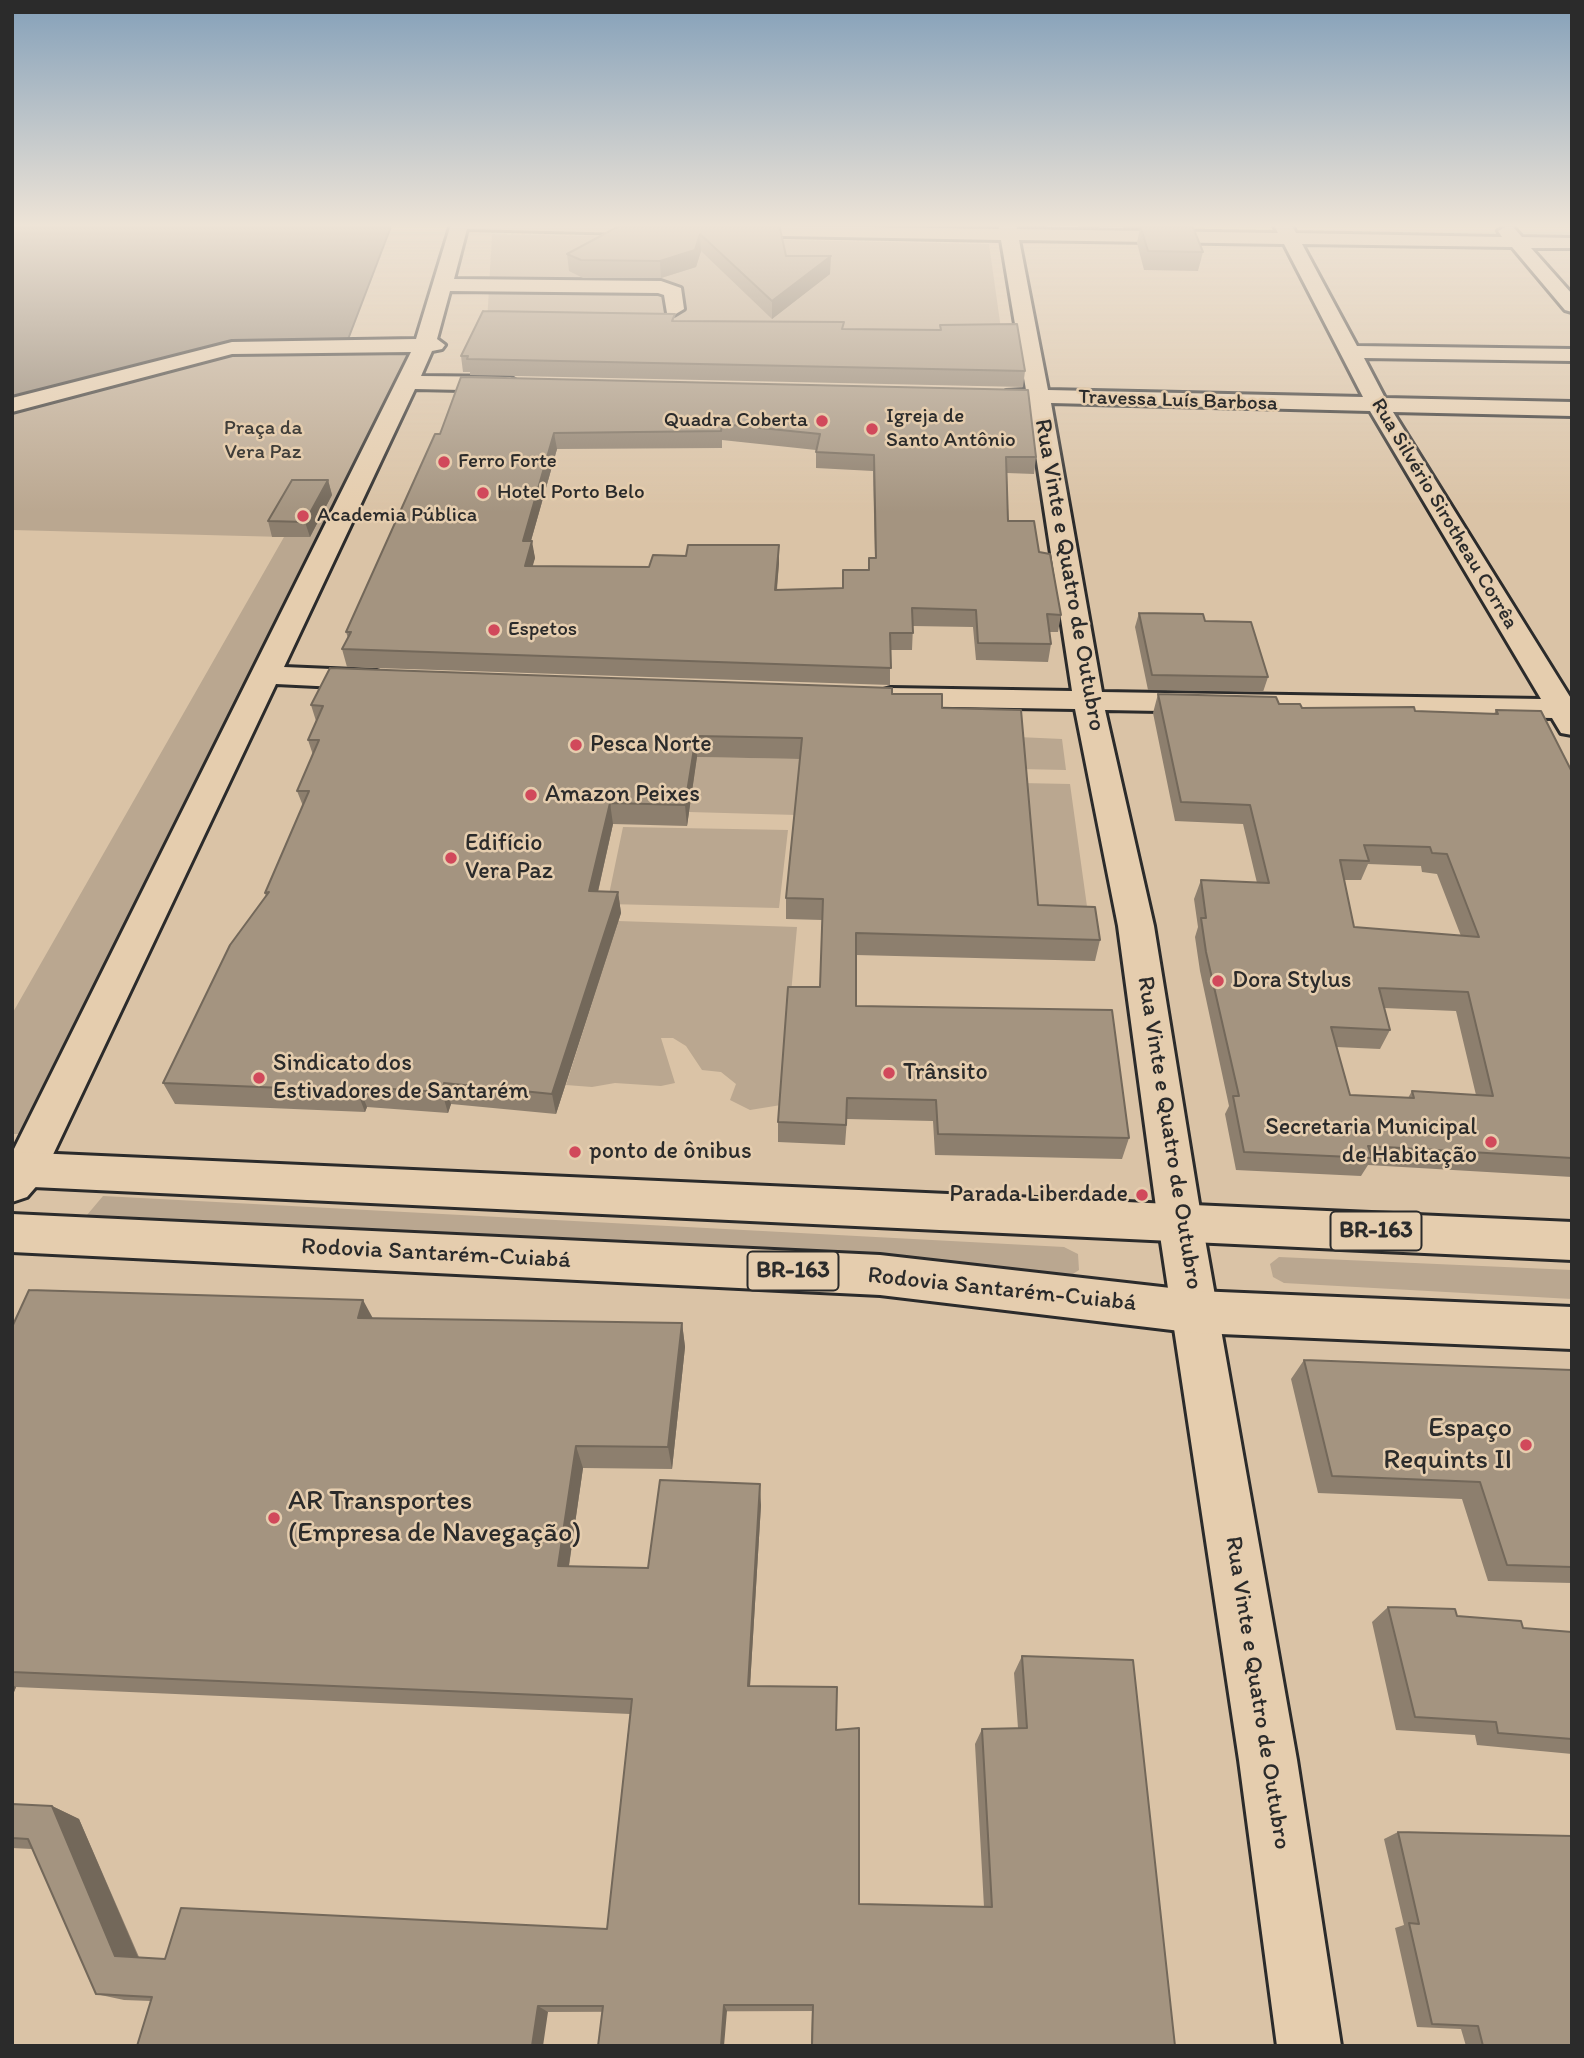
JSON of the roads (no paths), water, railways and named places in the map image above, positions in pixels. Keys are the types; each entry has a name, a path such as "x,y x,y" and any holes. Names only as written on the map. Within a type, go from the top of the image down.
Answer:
{"main road":[{"path":"16,1174 266,675 407,382 430,345 435,320"},
{"name":"Rua Vinte e Quatro de Outubro","path":"1025,320 1088,699 1136,926 1163,1086 1180,1222 1197,1312 1268,1760 1309,2046"},
{"name":"Rua Silvério Sirotheau Corrêa","path":"1332,320 1379,407 1568,715"},
{"path":"12,405 232,348 430,345"},
{"path":"1348,352 1572,355"},
{"path":"407,382 526,385"},
{"name":"Travessa Luís Barbosa","path":"998,396 1379,407 1572,409"},
{"path":"266,675 406,681"},
{"path":"860,696 1088,699 1568,715"},
{"name":"BR-163","path":"16,1174 1180,1222 1572,1241"},
{"name":"Rodovia Santarém-Cuiabá","path":"12,1233 880,1275 1197,1312 1572,1328"}],"place":[{"name":"Quadra Coberta","path":"822,421"},
{"name":"Igreja de Santo Antônio","path":"872,429"},
{"name":"Ferro Forte","path":"444,462"},
{"name":"Hotel Porto Belo","path":"483,493"},
{"name":"Academia Pública","path":"303,516"},
{"name":"Espetos","path":"494,630"},
{"name":"Pesca Norte","path":"576,745"},
{"name":"Amazon Peixes","path":"531,795"},
{"name":"Edifício Vera Paz","path":"451,858"},
{"name":"Dora Stylus","path":"1218,981"},
{"name":"Trânsito","path":"889,1073"},
{"name":"Sindicato dos Estivadores de Santarém","path":"259,1078"},
{"name":"Secretaria Municipal de Habitação","path":"1491,1142"},
{"name":"ponto de ônibus","path":"575,1152"},
{"name":"Parada Liberdade","path":"1142,1195"},
{"name":"Espaço Requints II","path":"1526,1445"},
{"name":"AR Transportes (Empresa de Navegação)","path":"274,1518"}],"park label":[{"name":"Praça da Vera Paz","path":"263,441"}]}
